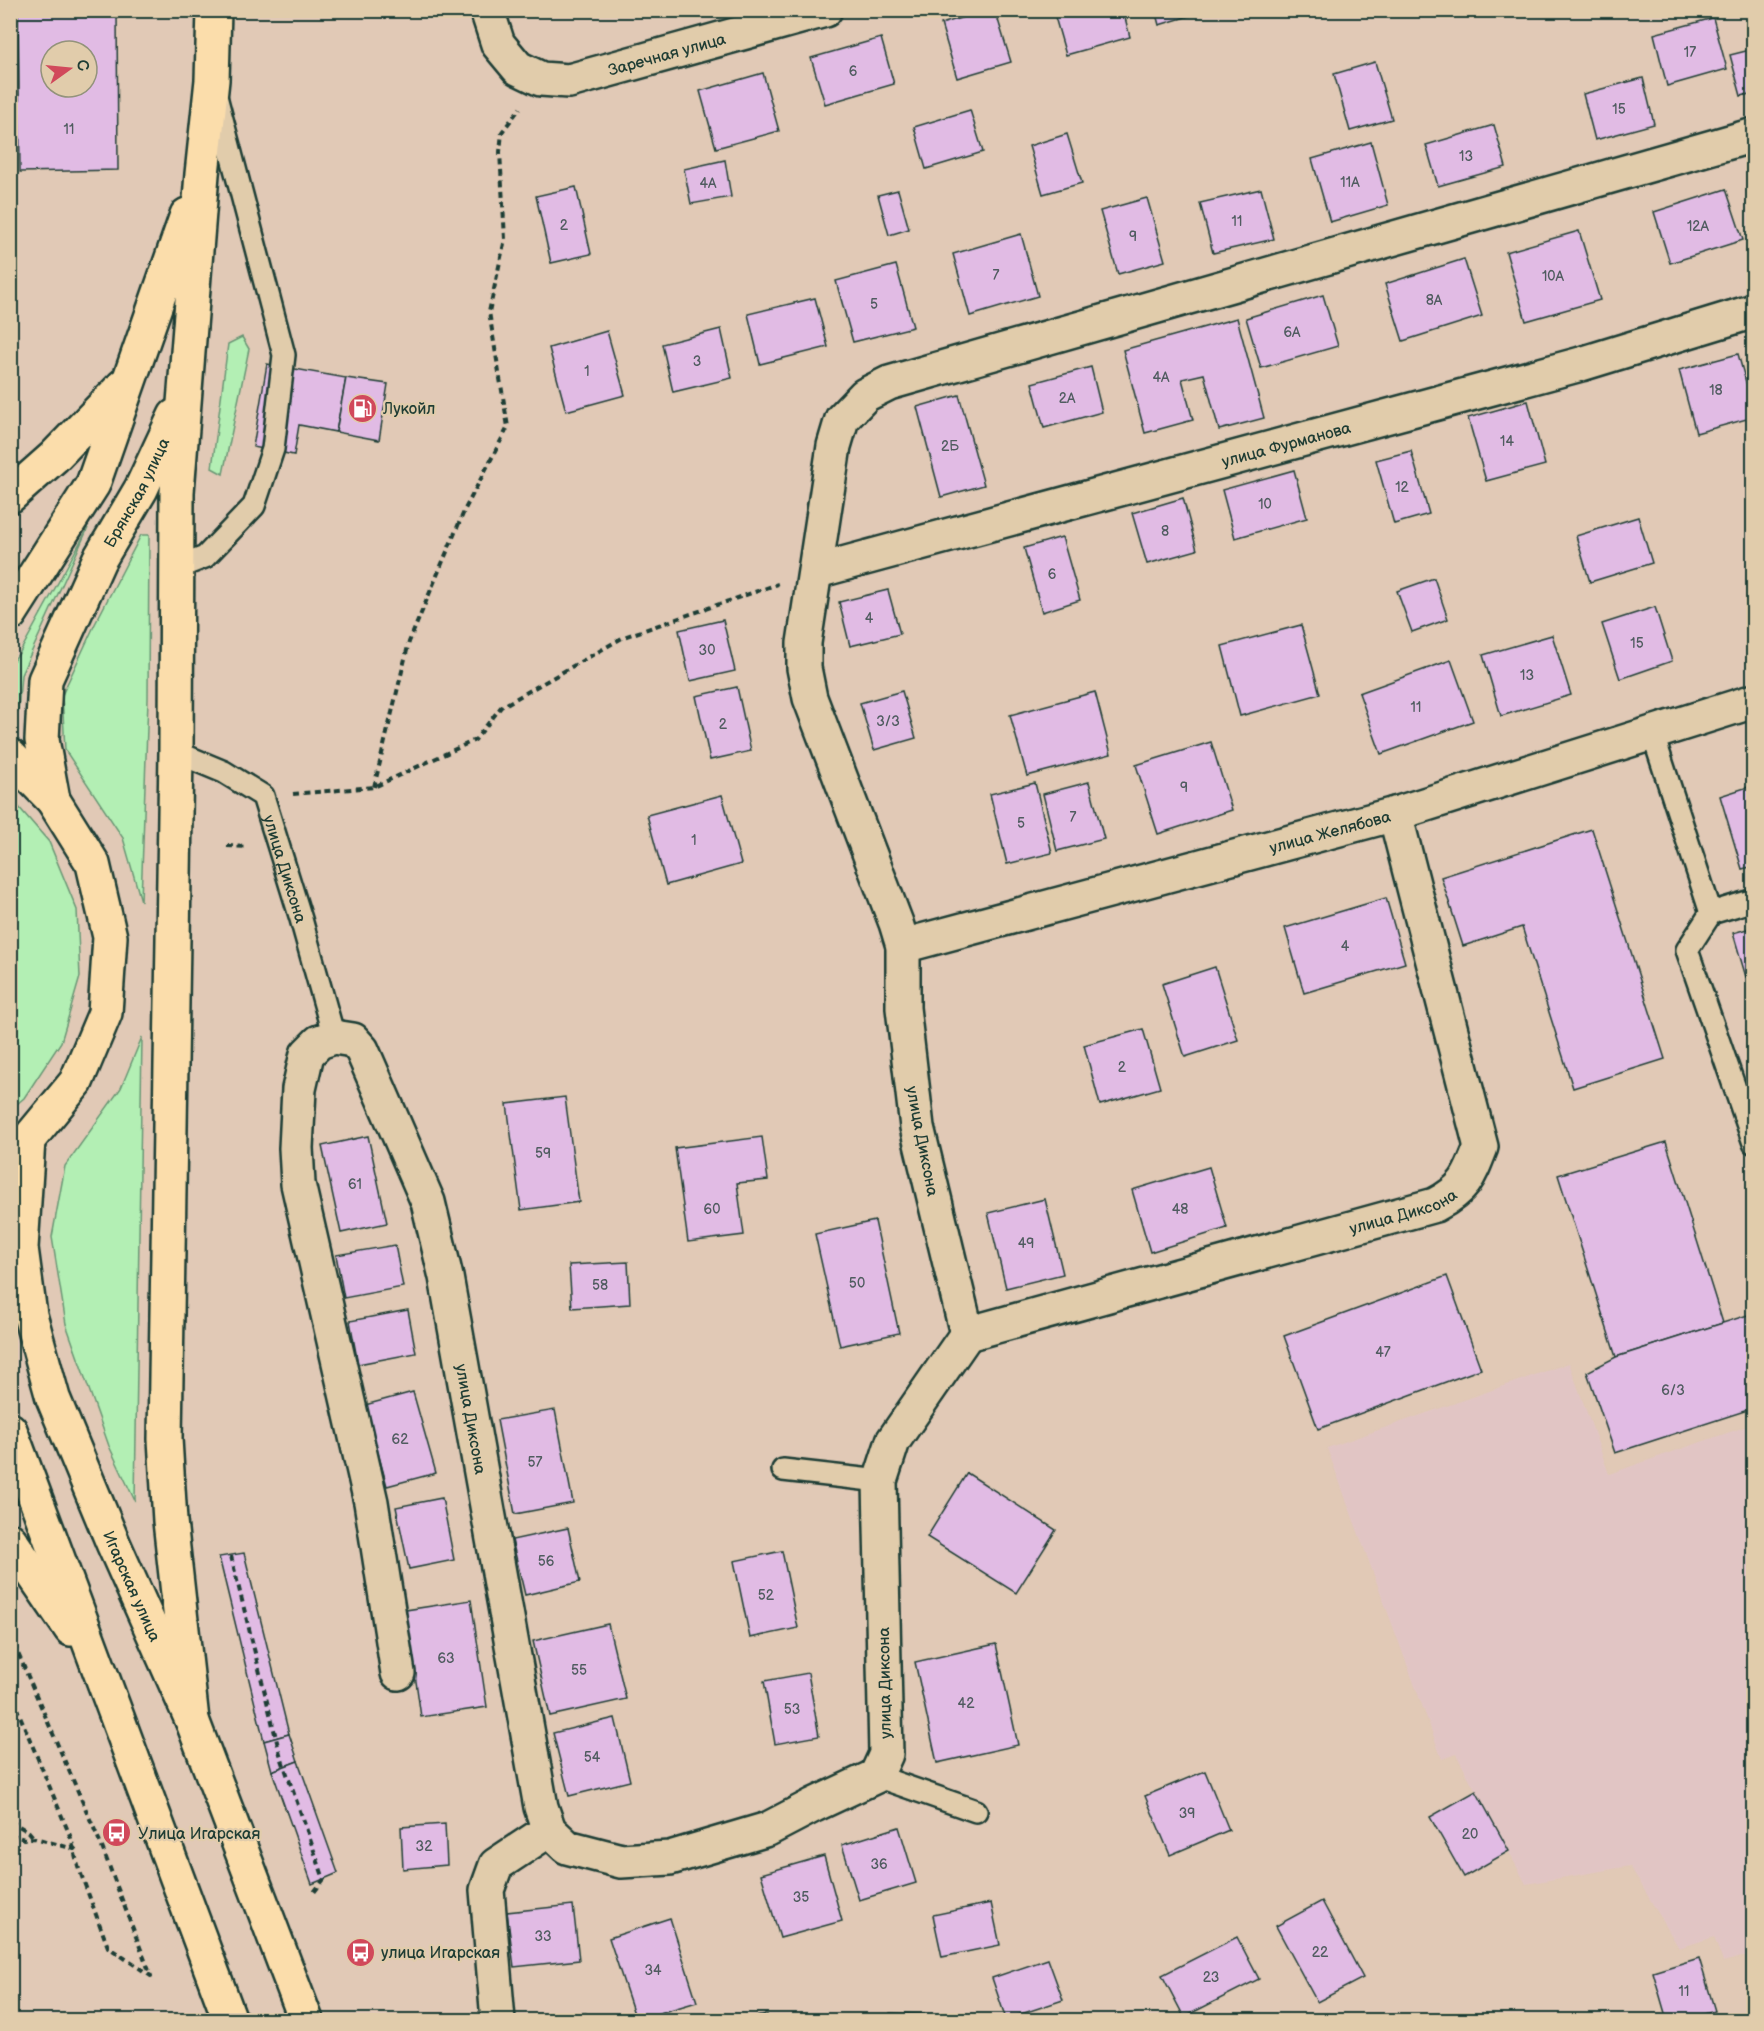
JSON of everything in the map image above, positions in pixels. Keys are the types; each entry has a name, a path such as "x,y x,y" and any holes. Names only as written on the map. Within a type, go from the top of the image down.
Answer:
{"main road":[{"name":"Брянская улица","path":"54,800 42,740 45,680 99,560 141,489 184,398 212,80 214,10"},
{"name":"Брянская улица","path":"10,614 93,484 202,174"},
{"path":"10,496 54,457 129,381"},
{"path":"184,398 177,492 176,752 165,1439 170,1521 192,1720"},
{"path":"10,756 54,800 93,864 110,937 105,1012 76,1082 19,1145"},
{"name":"Игарская улица","path":"19,1145 21,1248 30,1315 53,1398 113,1543 192,1720 306,2020"},
{"path":"10,1430 230,2020"},
{"path":"10,1540 99,1670"}],"street":[{"path":"488,10 498,44 518,68 541,79"},
{"name":"Заречная улица","path":"541,79 569,81 825,10"},
{"name":"улица Диксона","path":"967,1334 917,1127 903,1008 903,946 896,922 810,698 804,668 804,643 817,571 834,446 842,419 865,395 889,383 1754,135"},
{"name":"улица Фурманова","path":"817,571 1581,364 1754,311"},
{"name":"улица Желябова","path":"903,946 1395,814 1754,701"},
{"name":"улица Диксона","path":"876,1776 886,1754 880,1481 893,1441 967,1334 1435,1205 1455,1194 1471,1173 1481,1147 1395,814"},
{"path":"334,1037 319,1042 307,1054 300,1089 296,1148 298,1184 371,1502 398,1673"},
{"name":"улица Диксона","path":"334,1037 353,1041 362,1050 428,1202 446,1277 541,1807 549,1830"},
{"path":"498,2020 487,1890 496,1865 549,1830 567,1846 599,1857 621,1861 670,1858 768,1829 876,1776"}],"lane":[{"path":"177,568 205,556 254,506 273,449 284,355 212,80"},
{"path":"1652,732 1711,913"},
{"name":"улица Диксона","path":"176,752 224,772 263,796 334,1037"},
{"path":"1754,900 1711,913 1687,950 1754,1143"},
{"path":"783,1470 880,1481"},
{"path":"876,1776 976,1811"}],"path":[{"path":"374,787 409,642 465,509 508,427 489,312 505,239 500,152 502,132 541,79"},
{"path":"263,796 374,787 475,740 501,707 624,637 817,571"},
{"path":"227,846 240,846"},
{"path":"231,1556 280,1754 324,1879 312,1895"},
{"path":"10,1635 100,1842 151,1976 108,1947 78,1866 76,1847 10,1692"},
{"path":"10,1821 34,1838"},
{"path":"10,1834 24,1839 34,1838 76,1847"}],"shaded area":[{"path":"1569,1363 1609,1474 1753,1424 1753,1954 1723,1962 1714,1937 1679,1948 1630,1866 1526,1884 1456,1754 1442,1759 1327,1448"}],"green space":[{"path":"242,337 249,349 223,474 212,468 228,344"},
{"path":"88,528 21,675 18,711 11,707 11,663 20,652"},
{"path":"141,535 149,535 148,699 141,901 123,838 65,750 62,695 95,624"},
{"path":"11,798 49,842 77,910 80,977 61,1042 24,1098 11,1109"},
{"path":"142,1037 135,1501 109,1446 66,1324 52,1237 65,1166 121,1088"}],"building":[{"path":"18,10 117,10 118,170 20,172"},
{"path":"987,10 995,10 1011,62 957,78 941,24"},
{"path":"1053,10 1123,10 1130,37 1066,55"},
{"path":"1155,10 1209,10 1159,25"},
{"path":"1713,18 1727,69 1667,86 1654,34"},
{"path":"881,38 894,84 825,104 811,58"},
{"path":"1754,49 1754,93 1741,96 1730,55"},
{"path":"1375,62 1392,119 1350,131 1334,74"},
{"path":"763,73 779,131 716,148 700,91"},
{"path":"1643,78 1654,124 1595,140 1583,94"},
{"path":"970,110 983,152 926,169 914,127"},
{"path":"1494,125 1506,167 1438,186 1426,145"},
{"path":"1067,134 1082,183 1043,194 1029,146"},
{"path":"1371,142 1388,205 1330,222 1312,159"},
{"path":"725,160 731,197 691,204 684,169"},
{"path":"576,187 591,254 551,263 536,196"},
{"path":"1261,189 1274,239 1213,253 1200,203"},
{"path":"1726,189 1743,240 1670,263 1654,212"},
{"path":"898,190 909,229 889,235 878,195"},
{"path":"1147,198 1165,261 1118,274 1100,211"},
{"path":"1579,231 1600,300 1526,321 1506,252"},
{"path":"1021,234 1038,296 970,316 953,254"},
{"path":"1464,259 1482,316 1403,341 1385,284"},
{"path":"896,265 913,327 853,342 836,281"},
{"path":"1323,295 1338,346 1261,368 1246,318"},
{"path":"815,298 828,347 760,364 748,314"},
{"path":"1237,318 1264,418 1219,430 1204,374 1182,379 1193,420 1145,433 1123,350"},
{"path":"721,329 732,378 673,392 662,344"},
{"path":"607,331 625,395 566,411 549,348"},
{"path":"1738,354 1754,417 1696,433 1679,370"},
{"path":"267,364 346,378 336,432 299,425 294,455 253,447"},
{"path":"1091,367 1102,412 1044,428 1032,383"},
{"name":"Лукойл","path":"346,378 388,384 379,440 336,432"},
{"path":"959,395 984,485 941,497 917,407"},
{"path":"1528,401 1545,465 1486,481 1468,418"},
{"path":"1411,451 1429,514 1394,524 1376,460"},
{"path":"1294,470 1307,518 1235,538 1222,490"},
{"path":"1183,498 1197,550 1147,564 1132,513"},
{"path":"1638,517 1652,563 1590,582 1576,536"},
{"path":"1062,537 1080,600 1042,612 1024,548"},
{"path":"1434,578 1448,619 1412,632 1397,591"},
{"path":"888,590 900,634 850,646 839,602"},
{"path":"1655,607 1672,661 1620,679 1602,624"},
{"path":"723,620 735,671 690,681 679,630"},
{"path":"1301,625 1320,694 1240,716 1222,646"},
{"path":"1552,635 1571,695 1501,716 1483,655"},
{"path":"1451,660 1473,721 1381,754 1359,693"},
{"path":"737,687 751,751 710,760 696,696"},
{"path":"902,691 916,738 874,750 860,703"},
{"path":"1095,692 1111,754 1027,776 1010,715"},
{"path":"1211,742 1232,810 1158,834 1136,765"},
{"path":"1089,782 1104,839 1057,851 1043,794"},
{"path":"1035,783 1052,853 1007,864 990,794"},
{"path":"1754,785 1754,866 1742,869 1720,796"},
{"path":"722,795 741,864 666,885 647,815"},
{"path":"1592,829 1665,1059 1573,1088 1522,927 1463,946 1441,877"},
{"path":"1386,898 1405,963 1304,993 1285,928"},
{"path":"1754,927 1754,975 1746,977 1733,933"},
{"path":"1215,967 1238,1040 1185,1057 1162,984"},
{"path":"1143,1029 1160,1088 1100,1105 1084,1045"},
{"path":"565,1097 579,1202 521,1210 507,1104"},
{"path":"368,1136 387,1223 341,1233 322,1146"},
{"path":"762,1137 768,1180 737,1183 744,1235 688,1242 675,1148"},
{"path":"1666,1142 1723,1323 1616,1357 1558,1175"},
{"path":"1209,1167 1227,1228 1150,1252 1132,1190"},
{"path":"1045,1199 1063,1274 1006,1288 988,1213"},
{"path":"875,1221 899,1333 840,1346 815,1234"},
{"path":"395,1245 403,1287 344,1298 336,1255"},
{"path":"628,1262 630,1304 572,1308 569,1265"},
{"path":"1447,1276 1481,1369 1318,1429 1284,1336"},
{"path":"408,1310 416,1353 358,1364 350,1321"},
{"path":"1754,1313 1754,1408 1615,1453 1587,1372 1616,1357"},
{"path":"413,1392 436,1473 387,1486 365,1405"},
{"path":"555,1410 573,1503 515,1514 497,1420"},
{"path":"967,1473 1056,1530 1016,1593 927,1537"},
{"path":"442,1498 454,1560 409,1569 396,1507"},
{"path":"568,1528 580,1582 525,1595 512,1540"},
{"path":"782,1551 798,1628 750,1638 734,1561"},
{"path":"244,1553 289,1734 264,1741 219,1557"},
{"path":"471,1600 487,1707 421,1717 406,1610"},
{"path":"608,1624 626,1699 550,1716 533,1641"},
{"path":"996,1644 1018,1745 937,1763 915,1662"},
{"path":"808,1673 819,1736 775,1744 764,1681"},
{"path":"615,1718 630,1781 569,1796 553,1733"},
{"path":"289,1734 298,1761 272,1771 264,1741"},
{"path":"298,1761 338,1873 312,1884 272,1771"},
{"path":"1205,1771 1229,1830 1170,1855 1145,1796"},
{"path":"1476,1791 1509,1851 1464,1877 1430,1817"},
{"path":"445,1824 447,1865 403,1869 401,1827"},
{"path":"899,1827 916,1883 859,1900 842,1845"},
{"path":"824,1856 842,1921 780,1938 761,1874"},
{"path":"1322,1901 1363,1978 1317,2002 1276,1926"},
{"path":"991,1903 1000,1945 942,1957 933,1915"},
{"path":"573,1905 579,1960 514,1967 507,1912"},
{"path":"670,1918 697,2002 636,2020 609,1938"},
{"path":"1237,1937 1259,1979 1184,2017 1162,1975"},
{"path":"1699,1958 1715,2011 1683,2020 1667,2020 1653,1972"},
{"path":"1048,1959 1063,2000 1006,2019 992,1978"},
{"path":"586,2013 587,2020 521,2020 521,2018"},
{"path":"890,2013 950,2015 950,2020 889,2020"},
{"path":"767,2015 768,2020 730,2020"}],"place":[{"name":"Лукойл","path":"362,408"},
{"name":"Улица Игарская","path":"117,1833"},
{"name":"улица Игарская","path":"360,1952"}]}
